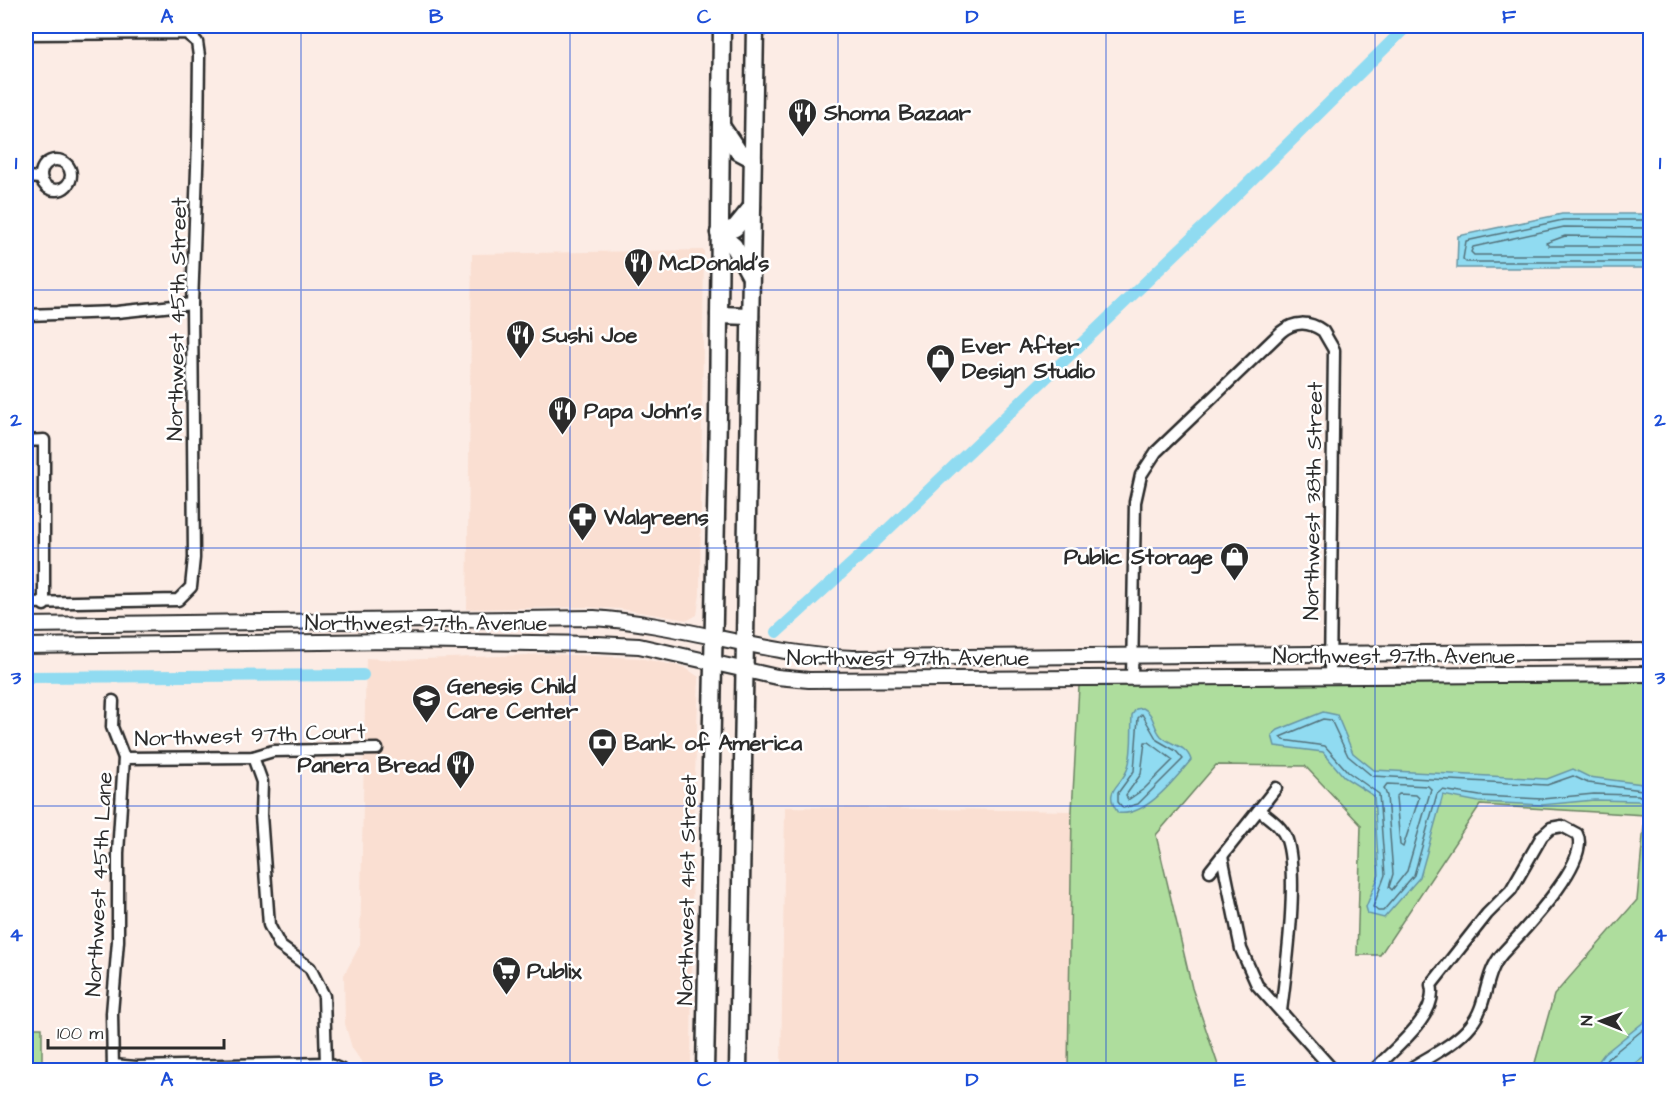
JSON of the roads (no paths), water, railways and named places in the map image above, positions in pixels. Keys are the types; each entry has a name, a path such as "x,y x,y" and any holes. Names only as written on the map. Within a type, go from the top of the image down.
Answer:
{"main road":[{"name":"Northwest 41st Street","path":"705,1071 722,26"},
{"path":"738,1071 755,26"},
{"path":"721,126 738,151 753,159"},
{"path":"719,233 735,228 752,207"},
{"path":"719,233 734,246 751,276"},
{"path":"719,315 750,316"}],"street":[{"name":"Northwest 45th Street","path":"26,34 158,33 190,35 197,42 199,56 192,304 194,558 191,587 178,600 44,605"},
{"path":"26,177 41,178"},
{"path":"26,315 117,312 192,304"},
{"name":"Northwest 38th Street","path":"1132,678 1135,502 1140,475 1149,460 1287,327 1309,324 1323,331 1332,344 1334,362 1330,676"},
{"path":"26,441 44,440 44,605 26,603"},
{"name":"Northwest 97th Avenue","path":"26,625 594,618 636,622 745,644 843,658 1650,651"},
{"name":"Northwest 97th Avenue","path":"26,646 393,641 596,644 639,646 777,677 809,680 1650,674"},
{"path":"1507,652 1507,675"},
{"name":"Northwest 45th Lane","path":"113,701 112,727 124,758 118,853 118,940 112,1013 113,1068"},
{"name":"Northwest 97th Court","path":"124,758 253,757 273,751 377,749"},
{"path":"253,757 261,782 261,815 270,925 280,945 310,968 324,996 326,1063"},
{"path":"1210,871 1276,788"},
{"path":"1259,810 1283,831 1290,858 1291,912 1281,1011"},
{"path":"1378,1071 1377,1067 1428,1012 1433,998 1431,985 1487,914 1511,890 1546,831 1562,826 1577,834 1579,843 1560,886 1495,962 1478,1013 1471,1026 1408,1071"},
{"path":"1222,856 1245,958 1257,985 1333,1071"},
{"path":"113,1068 326,1063 342,1071"}],"water":[{"path":"1562,214 1650,214 1650,268 1457,268 1458,236"},
{"path":"1143,708 1149,713 1161,736 1186,751 1191,760 1168,787 1149,803 1128,813 1118,813 1113,805 1112,793 1125,774 1130,761 1132,715 1136,709"},
{"path":"1323,712 1337,715 1353,753 1374,770 1547,779 1573,769 1589,777 1650,785 1650,807 1638,801 1594,800 1542,805 1479,802 1443,795 1420,877 1384,918 1368,914 1366,907 1379,875 1374,796 1344,777 1323,752 1275,746 1272,735 1278,730"},
{"path":"1650,1017 1650,1053 1626,1070 1592,1070 1604,1054"}],"waterway":[{"path":"777,632 857,559 1219,212 1407,26"},
{"path":"26,677 363,675"}],"place":[{"name":"Shoma Bazaar","path":"803,138"},
{"name":"McDonald's","path":"638,288"},
{"name":"Sushi Joe","path":"521,360"},
{"name":"Ever After Design Studio","path":"941,384"},
{"name":"Papa John's","path":"563,436"},
{"name":"Walgreens","path":"583,542"},
{"name":"Public Storage","path":"1234,582"},
{"name":"Genesis Child Care Center","path":"426,724"},
{"name":"Bank of America","path":"603,768"},
{"name":"Panera Bread","path":"461,790"},
{"name":"Publix","path":"506,996"}]}
